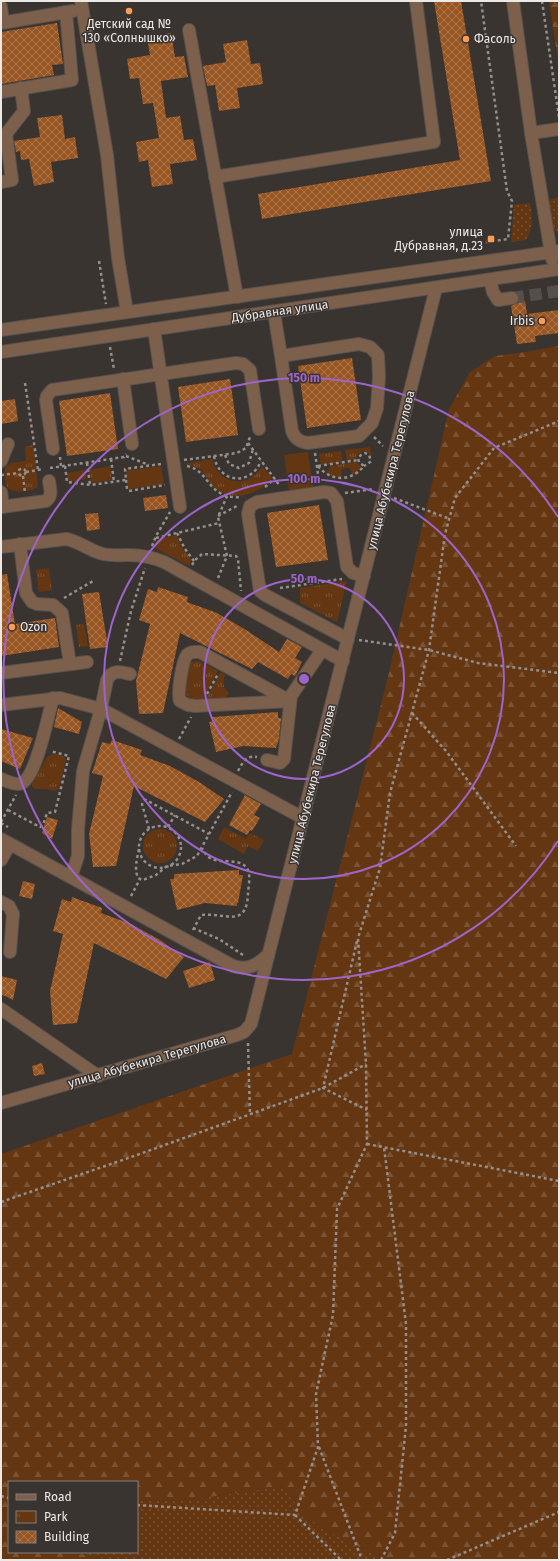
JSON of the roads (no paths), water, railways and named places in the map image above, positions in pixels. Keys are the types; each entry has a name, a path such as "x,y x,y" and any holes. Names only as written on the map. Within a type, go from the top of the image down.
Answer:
{"street":[{"path":"215,177 434,142 416,1"},
{"path":"513,1 531,134 555,252 556,270"},
{"path":"1,7 2,22 66,12 82,5 107,155 118,258 127,312"},
{"path":"1,92 72,80 66,12"},
{"path":"189,30 237,297"},
{"path":"1,182 12,180 6,134 24,111 21,88"},
{"path":"531,134 559,129"},
{"name":"Дубравная улица","path":"1,330 555,252"},
{"name":"Дубравная улица","path":"1,352 556,270"},
{"path":"490,280 493,292 498,300 512,298"},
{"path":"305,287 307,307"},
{"name":"улица Абубекира Терегулова","path":"1,1104 241,1034 252,1022 436,288"},
{"path":"274,312 292,431 297,439 302,442 314,442 359,436 366,430 374,418 377,408 379,368 378,355 374,350 365,345 358,344 281,356"},
{"path":"154,329 174,464 173,508"},
{"path":"53,449 46,400 49,392 56,388 236,363 243,364 250,370 259,429"},
{"path":"123,379 132,444"},
{"path":"1,461 8,444"},
{"path":"1,492 2,507 46,501 50,498 51,494 49,481"},
{"path":"348,639 260,591 248,514 248,501 257,502 321,492 328,492 333,495 337,501 346,564 350,571 364,576"},
{"path":"1,546 66,539 73,540 96,552 106,555 149,557 164,562 342,661"},
{"path":"20,544 26,593 29,598 37,604 53,605 62,613 70,664"},
{"path":"267,760 280,763 284,759 292,694 322,650"},
{"path":"192,652 200,652 290,701 200,706 188,705 179,699 178,692 185,658 192,652"},
{"path":"1,673 87,662"},
{"path":"71,877 78,856 78,829 83,771 109,676 118,672 130,674"},
{"path":"1,780 16,783 23,782 37,760 53,698"},
{"path":"1,706 60,698 101,708 303,818"},
{"path":"1,860 5,842 233,966 247,968 259,964 268,955"},
{"path":"1,902 9,906 13,914 10,952"},
{"path":"1,1009 98,1076"}],"tunnel":[{"path":"512,298 559,291"}],"place":[{"name":"Детский сад № 130 «Солнышко»","path":"129,11"},
{"name":"Фасоль","path":"466,39"},
{"name":"улица Дубравная, д.23","path":"491,239"},
{"name":"Irbis","path":"542,321"},
{"name":"Ozon","path":"12,627"}]}
